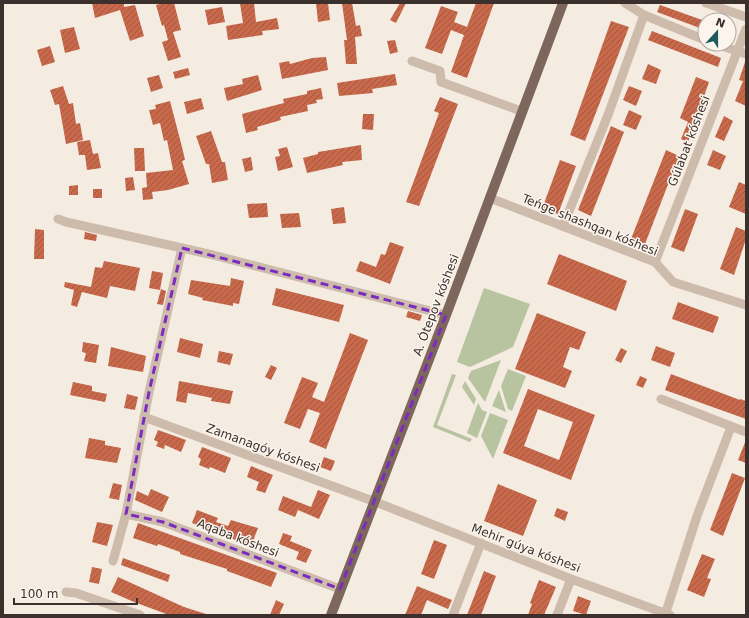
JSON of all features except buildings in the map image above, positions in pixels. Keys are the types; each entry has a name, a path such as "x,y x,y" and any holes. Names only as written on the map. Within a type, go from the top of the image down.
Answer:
{"main road":[{"name":"A. Ótepov kóshesi","path":"331,615 563,3"}],"street":[{"path":"625,3 644,15 697,37"},
{"path":"706,3 746,17"},
{"path":"563,226 608,115 644,15"},
{"name":"Gúlabat kóshesi","path":"655,262 742,53 746,29"},
{"path":"412,61 440,71 441,82 521,111"},
{"name":"Teńge shashqan kóshesi","path":"490,198 655,262 672,282 745,303"},
{"path":"58,219 182,248 446,315"},
{"path":"113,561 126,514 144,417 182,248"},
{"path":"661,399 746,432"},
{"name":"Zamanagóy kóshesi","path":"144,417 373,501"},
{"path":"667,614 698,516 731,427"},
{"name":"Mehir gúyа kóshesi","path":"373,501 571,579 667,614"},
{"name":"Aqaba kóshesi","path":"126,514 163,522 340,589"},
{"path":"453,615 481,543"},
{"path":"557,615 571,579"},
{"path":"66,592 76,593 140,615"}],"highlighted area":[{"path":"182,248 446,315 340,589 163,522 126,514 149,392"}],"green space":[{"path":"484,288 530,304 513,347 470,367 457,362"},
{"path":"501,360 485,402 468,378 471,371"},
{"path":"508,369 526,376 512,411 508,409 501,386"},
{"path":"452,374 456,375 437,425 472,439 470,442 433,427"},
{"path":"465,381 476,399 474,405 462,387"},
{"path":"499,390 506,412 492,406"},
{"path":"478,403 482,410 487,412 477,438 467,433"},
{"path":"490,413 508,420 493,459 481,436"}]}
